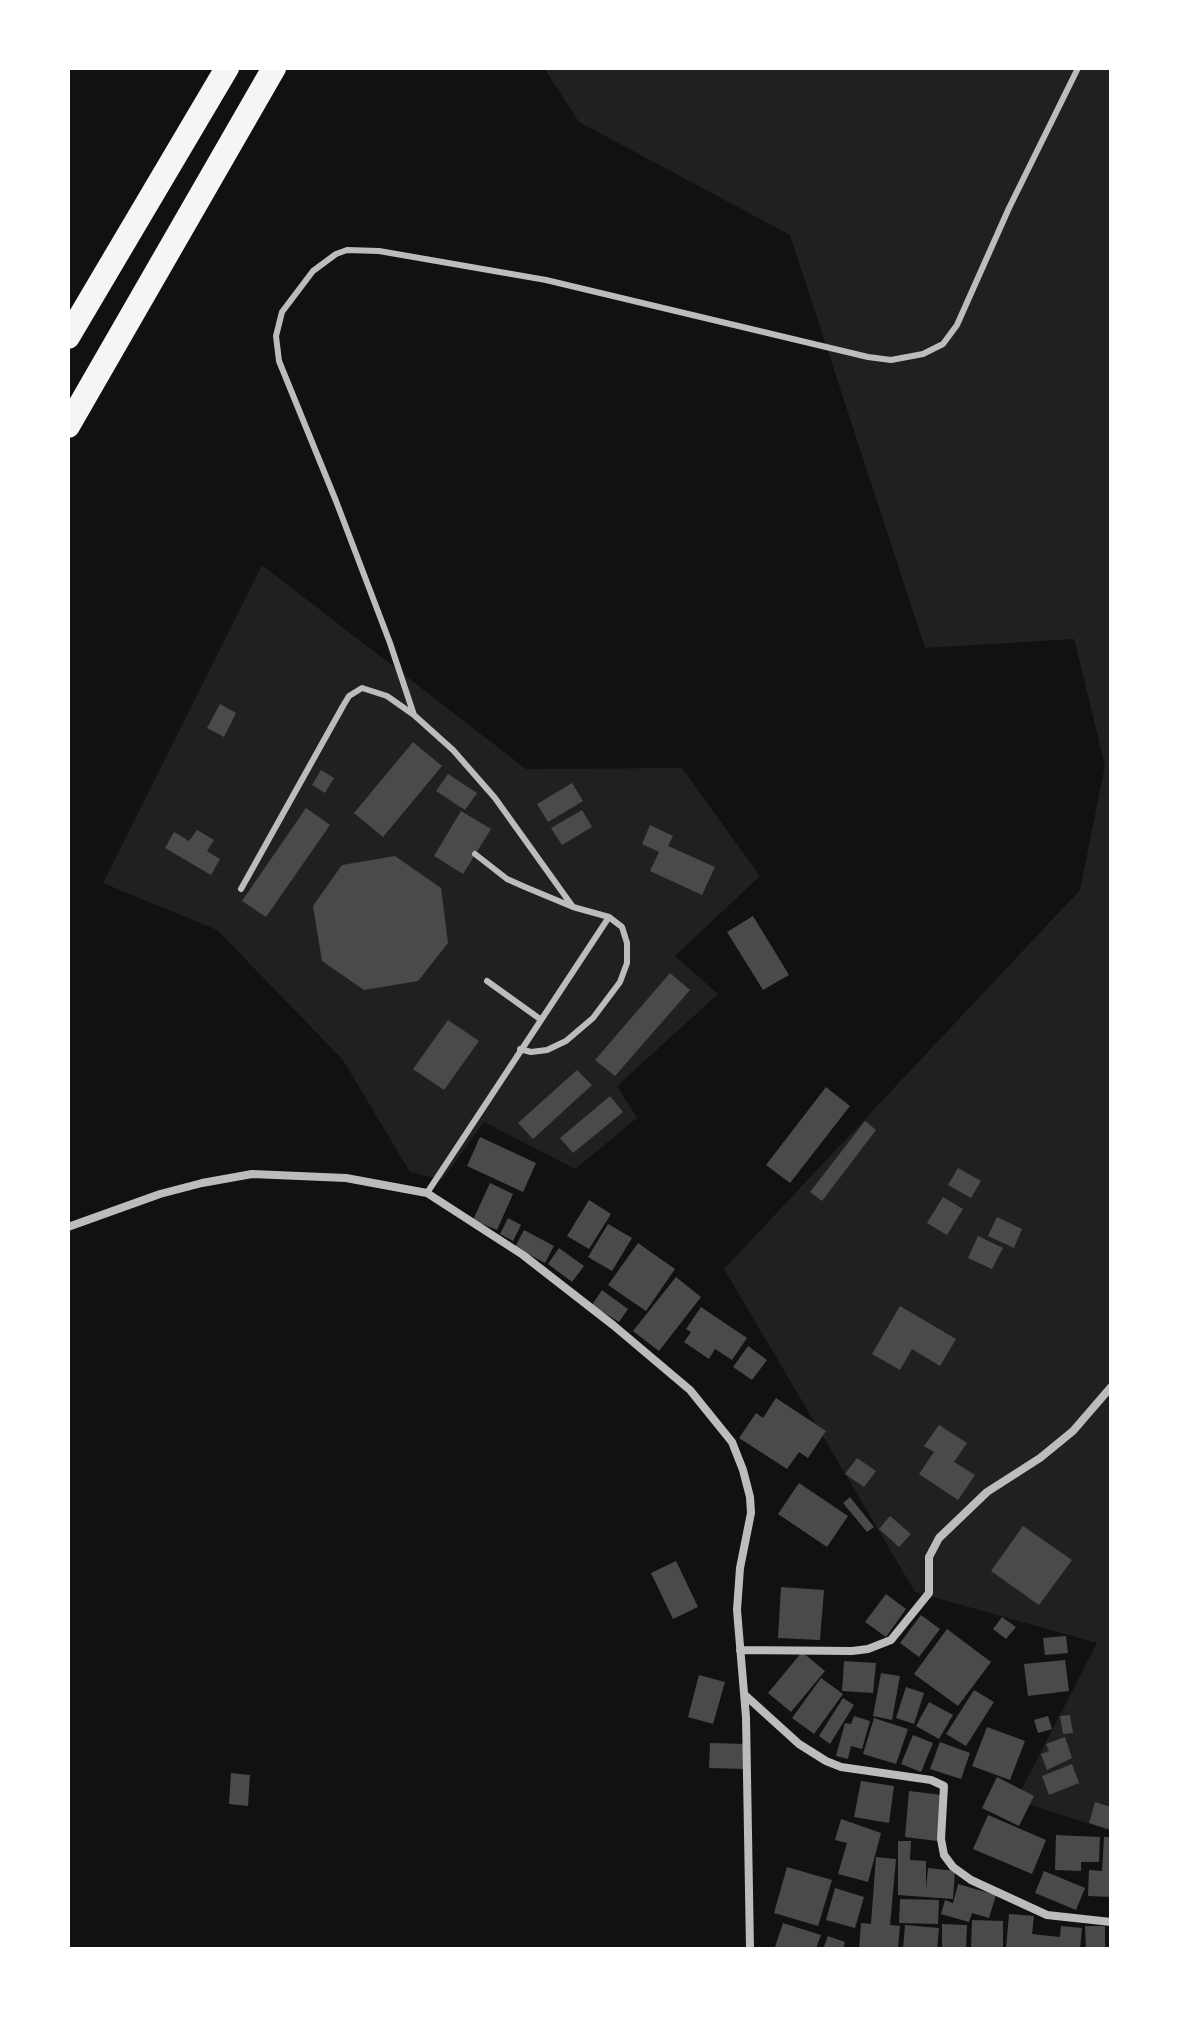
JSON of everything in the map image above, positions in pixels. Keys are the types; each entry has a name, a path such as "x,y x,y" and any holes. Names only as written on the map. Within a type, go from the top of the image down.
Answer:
{"highway":[{"path":"68,337 227,68"},
{"path":"68,426 274,68"}],"street":[{"path":"68,1227 160,1194 252,1174 346,1178 427,1193 505,1242 613,1325 690,1390 732,1442 747,1484 751,1513 738,1589 737,1626 746,1696 750,1949"},
{"path":"740,1650 852,1651 868,1649 891,1640 929,1593 929,1557 939,1538 987,1492 1040,1458 1073,1431 1111,1387"},
{"path":"746,1696 799,1744 826,1761 841,1767 931,1780 944,1786 941,1839 944,1855 953,1867 971,1880 1047,1915 1111,1922"}],"lane":[{"path":"414,715 336,501 279,361 276,336 282,312 313,271 347,250 379,251 559,282 868,357 891,360 923,354 943,344 957,325 1009,208 1078,68"},
{"path":"241,889 349,696 362,688 377,691 414,715 453,750 490,792 573,907"},
{"path":"475,854 507,879 573,907 609,917 622,927 627,943 627,963 620,982 593,1018 566,1041 547,1050 531,1052 520,1049"},
{"path":"427,1193 609,917"},
{"path":"487,981 540,1019"}],"shaded area":[{"path":"544,68 1111,68 1111,1831 1016,1800 1097,1643 915,1592 724,1269 1080,890 1105,765 1074,639 925,648 790,235 579,122"},
{"path":"262,565 526,769 682,768 760,876 675,956 718,994 617,1086 637,1118 575,1169 484,1122 442,1180 410,1172 343,1060 217,930 103,883"}],"building":[{"path":"220,704 236,713 224,737 207,728"},
{"path":"413,742 442,766 383,837 354,813"},
{"path":"321,770 334,778 325,793 312,785"},
{"path":"448,774 477,793 465,810 436,791"},
{"path":"572,783 583,801 548,822 537,804"},
{"path":"306,808 330,825 266,917 242,901"},
{"path":"582,810 592,827 562,845 551,828"},
{"path":"461,811 491,829 463,874 434,856"},
{"path":"650,825 673,836 668,846 715,867 702,895 650,871 659,852 642,844"},
{"path":"197,830 214,840 207,851 220,859 211,875 165,848 174,832 189,841"},
{"path":"395,856 441,888 448,943 418,981 364,990 322,961 313,906 342,865"},
{"path":"753,916 789,975 763,990 727,932"},
{"path":"670,973 690,990 615,1076 595,1060"},
{"path":"448,1020 479,1041 444,1090 413,1069"},
{"path":"577,1070 592,1085 533,1139 518,1123"},
{"path":"826,1087 850,1106 790,1183 766,1165"},
{"path":"610,1096 623,1112 573,1153 560,1138"},
{"path":"865,1121 876,1130 822,1201 810,1192"},
{"path":"480,1137 536,1163 523,1192 467,1166"},
{"path":"958,1168 981,1181 971,1198 948,1185"},
{"path":"490,1183 513,1194 497,1230 473,1220"},
{"path":"943,1197 963,1209 947,1235 927,1223"},
{"path":"589,1200 611,1214 589,1249 567,1236"},
{"path":"997,1217 1022,1229 1014,1248 988,1236"},
{"path":"508,1218 521,1225 513,1241 500,1234"},
{"path":"608,1224 632,1238 612,1271 588,1257"},
{"path":"524,1230 554,1246 545,1263 515,1247"},
{"path":"978,1236 1003,1248 992,1269 968,1258"},
{"path":"638,1243 675,1269 646,1311 608,1285"},
{"path":"559,1248 584,1266 572,1282 548,1264"},
{"path":"676,1277 701,1297 659,1351 633,1331"},
{"path":"602,1290 628,1309 619,1322 592,1305"},
{"path":"900,1306 956,1339 940,1366 912,1349 900,1370 872,1354"},
{"path":"701,1307 747,1338 732,1360 715,1349 709,1359 684,1342 691,1332 686,1329"},
{"path":"748,1346 767,1360 752,1380 733,1367"},
{"path":"776,1398 826,1431 808,1458 799,1452 787,1469 739,1438 756,1413 763,1418"},
{"path":"939,1425 967,1443 954,1462 975,1475 958,1500 919,1474 934,1452 924,1446"},
{"path":"857,1458 876,1471 864,1487 845,1474"},
{"path":"799,1483 848,1516 827,1547 778,1514"},
{"path":"850,1497 874,1527 867,1532 843,1503"},
{"path":"890,1516 911,1534 899,1547 879,1529"},
{"path":"1023,1526 1072,1560 1039,1605 991,1571"},
{"path":"676,1561 698,1607 673,1619 651,1573"},
{"path":"781,1587 824,1590 820,1640 778,1638"},
{"path":"886,1594 906,1609 886,1637 865,1622"},
{"path":"921,1615 940,1629 919,1657 900,1643"},
{"path":"1002,1617 1016,1627 1006,1639 993,1629"},
{"path":"947,1629 991,1662 958,1706 914,1674"},
{"path":"1066,1636 1068,1653 1045,1655 1043,1638"},
{"path":"802,1652 825,1671 791,1712 768,1693"},
{"path":"1065,1660 1069,1691 1028,1696 1024,1664"},
{"path":"844,1661 876,1663 873,1693 842,1691"},
{"path":"881,1673 900,1676 892,1720 873,1716"},
{"path":"699,1675 725,1682 713,1724 688,1717"},
{"path":"821,1678 843,1694 814,1734 792,1718"},
{"path":"906,1687 924,1693 914,1724 896,1718"},
{"path":"974,1690 994,1702 966,1746 946,1734"},
{"path":"843,1698 854,1705 830,1744 819,1736"},
{"path":"929,1702 953,1715 939,1739 916,1726"},
{"path":"1070,1715 1073,1733 1063,1734 1060,1716"},
{"path":"854,1716 870,1721 862,1749 851,1746 848,1759 836,1756 845,1723 851,1724"},
{"path":"1048,1716 1052,1729 1038,1733 1034,1720"},
{"path":"874,1718 908,1729 896,1764 863,1754"},
{"path":"987,1727 1025,1741 1010,1780 972,1766"},
{"path":"913,1735 933,1743 921,1772 901,1764"},
{"path":"1065,1737 1072,1758 1047,1770 1041,1754 1049,1751 1046,1744"},
{"path":"940,1742 970,1753 961,1779 930,1769"},
{"path":"710,1743 747,1744 746,1769 709,1768"},
{"path":"1072,1764 1079,1783 1049,1795 1042,1776"},
{"path":"231,1773 250,1775 248,1806 229,1804"},
{"path":"997,1777 1034,1796 1019,1826 982,1808"},
{"path":"861,1781 894,1786 889,1823 854,1817"},
{"path":"909,1791 942,1795 937,1841 905,1837"},
{"path":"1095,1802 1111,1807 1111,1830 1089,1823"},
{"path":"988,1815 1046,1840 1032,1874 973,1849"},
{"path":"841,1819 881,1833 868,1882 838,1874 847,1843 835,1840"},
{"path":"1056,1835 1100,1837 1099,1862 1081,1862 1081,1871 1055,1870"},
{"path":"1104,1837 1111,1837 1111,1897 1088,1896 1089,1870 1102,1871"},
{"path":"898,1841 911,1841 910,1860 926,1861 926,1889 928,1868 955,1871 953,1899 898,1895"},
{"path":"876,1857 896,1859 890,1925 900,1926 898,1949 859,1949 861,1923 871,1924"},
{"path":"787,1867 832,1880 818,1926 774,1913"},
{"path":"1044,1871 1085,1888 1076,1910 1035,1893"},
{"path":"958,1884 996,1895 989,1918 972,1913 969,1922 941,1914 945,1900 953,1903"},
{"path":"835,1888 864,1897 855,1928 826,1920"},
{"path":"900,1899 939,1900 938,1924 899,1923"},
{"path":"1009,1914 1034,1916 1032,1934 1060,1937 1061,1926 1082,1928 1080,1949 1006,1949"},
{"path":"972,1920 1003,1921 1003,1949 971,1949"},
{"path":"783,1923 821,1935 816,1949 775,1947"},
{"path":"942,1924 967,1925 966,1949 942,1949"},
{"path":"905,1925 939,1928 937,1949 903,1949"},
{"path":"1085,1926 1105,1926 1105,1949 1086,1949"},
{"path":"828,1936 845,1942 843,1949 823,1949"}]}
